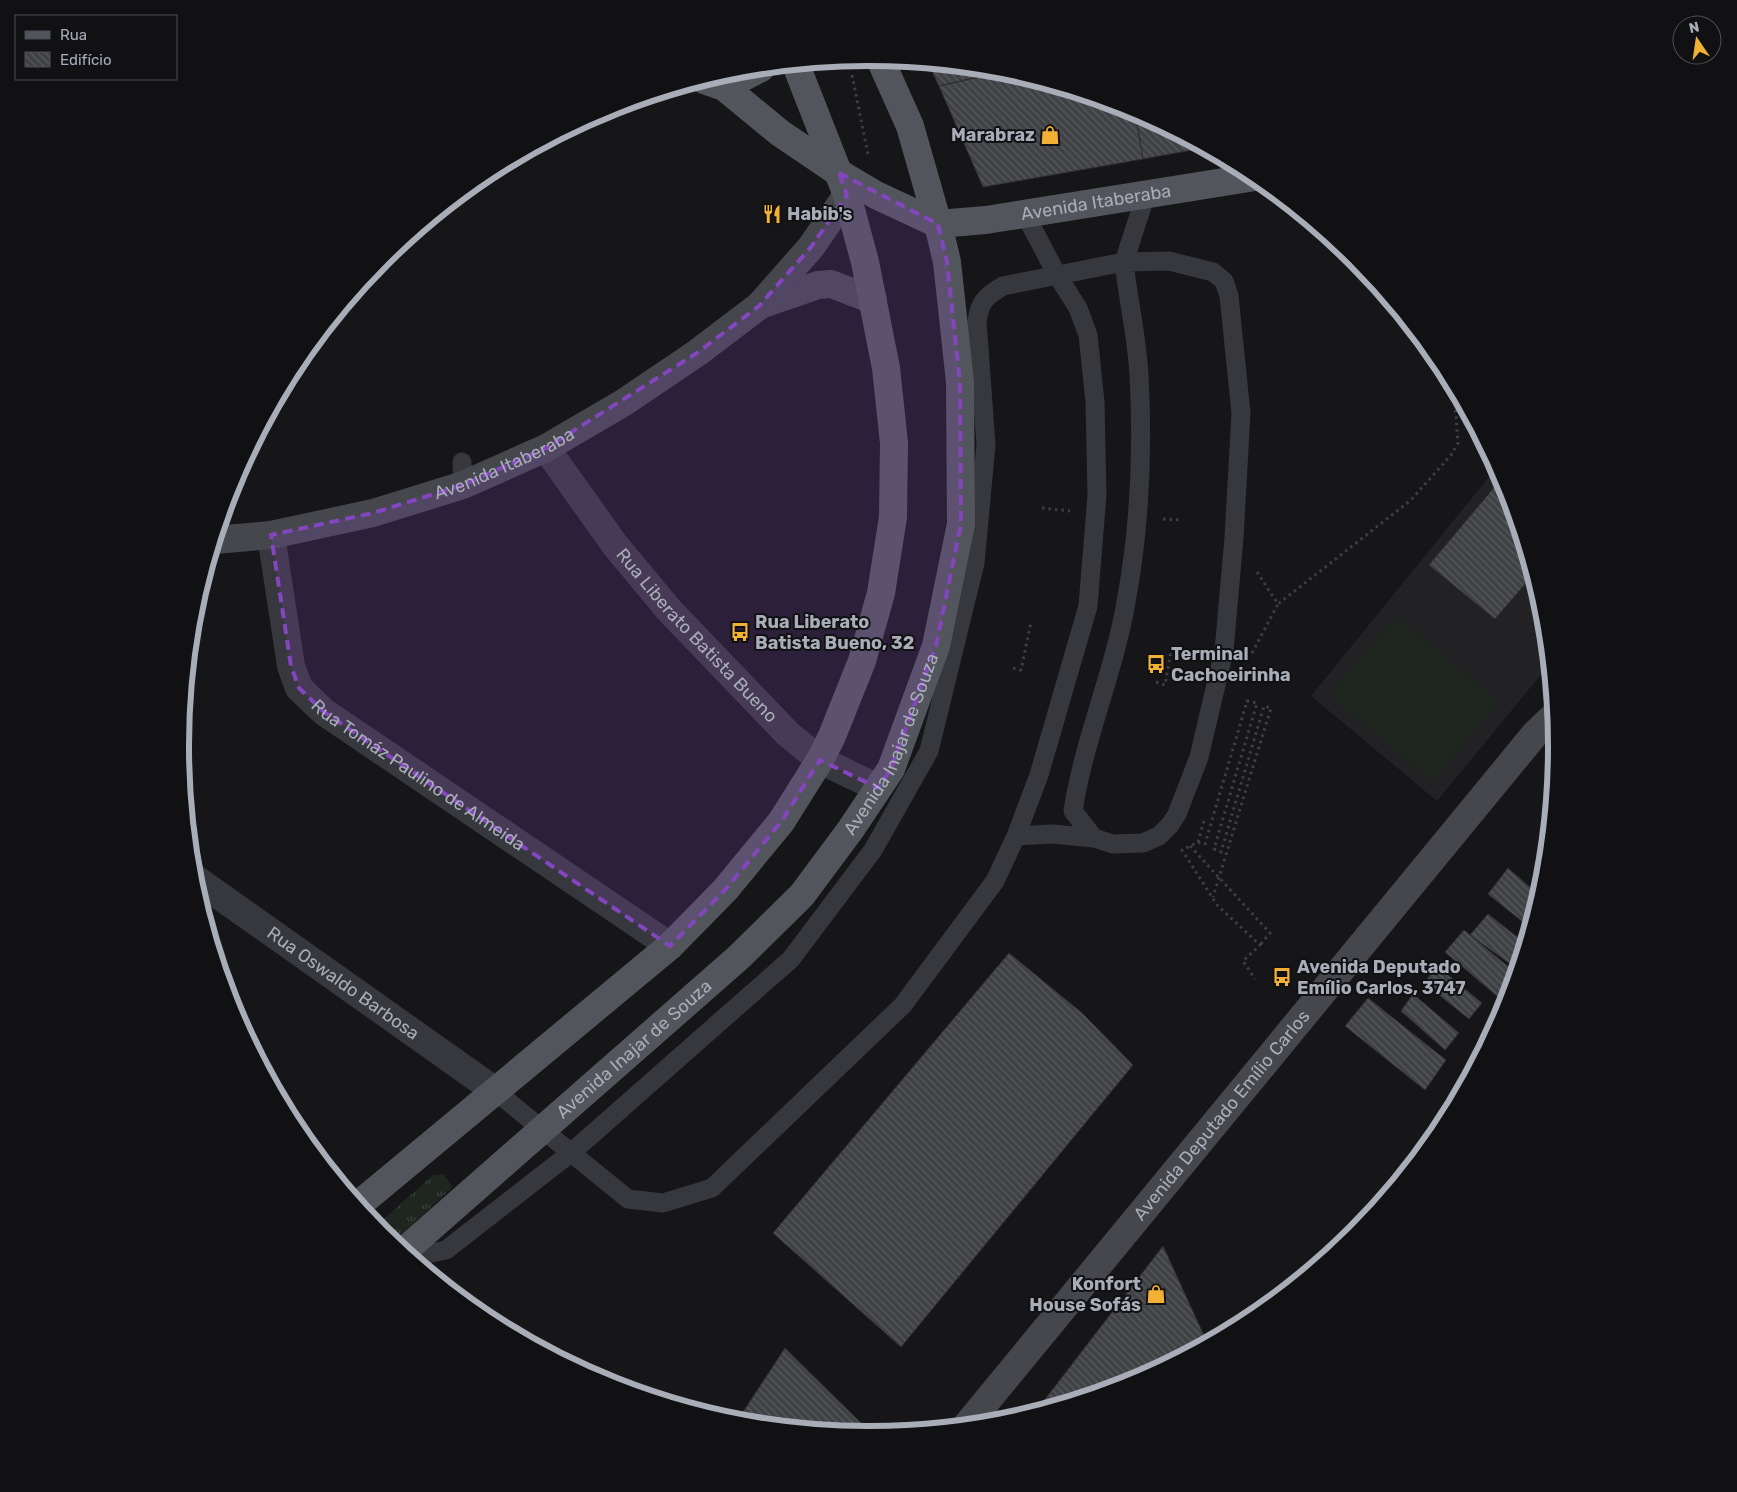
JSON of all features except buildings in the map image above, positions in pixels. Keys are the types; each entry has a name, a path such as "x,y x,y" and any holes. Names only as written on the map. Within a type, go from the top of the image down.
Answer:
{"main road":[{"name":"Avenida Inajar de Souza","path":"409,1247 719,976 802,895 891,769 936,646 961,524 960,382 947,262 938,224 910,126 883,67"},
{"path":"363,1200 670,946 725,890 781,822 820,760 832,736 862,661 881,593 893,517 894,443 886,368 874,300 843,184 798,70"},
{"path":"715,84 843,184 876,195 938,224"},
{"name":"Avenida Itaberaba","path":"938,224 986,220 1243,179"},
{"name":"Avenida Itaberaba","path":"221,539 271,535 373,513 463,473 546,448 623,403 697,354 759,306 811,247 843,184"},
{"name":"Avenida Itaberaba","path":"759,306 818,284 830,284 874,300"},
{"name":"Avenida Deputado Emílio Carlos","path":"974,1417 1548,728"}],"street":[{"name":"Rua Liberato Batista Bueno","path":"546,448 615,545 669,610 788,734 820,760 878,788"},
{"name":"Rua Tomáz Paulino de Almeida","path":"271,535 292,666 299,688 324,712 670,946"},
{"name":"Rua Oswaldo Barbosa","path":"203,884 494,1090"}],"lane":[{"path":"1094,838 1073,811 1083,756 1112,664 1127,600 1138,516 1141,468 1139,374 1124,262 1146,194"},
{"path":"494,1090 628,1199 663,1203 712,1188 903,1005 995,881 1016,836 1039,775 1088,606 1096,513 1095,402 1088,335 1078,308 1057,276 1025,214"},
{"path":"418,1256 446,1250 572,1152 791,959 872,850 930,751 975,563 986,445 977,320 979,305 992,292 1003,286 1124,262 1169,261 1213,272 1224,281 1229,296 1242,413 1224,651 1199,758 1177,814 1170,825 1159,836 1143,843 1113,844 1094,838 1052,834 1016,836"}],"path":[{"path":"851,68 866,141"},
{"path":"1234,538 1278,604 1412,500 1452,455 1458,443 1455,403"},
{"path":"1013,668 1020,670 1032,622"},
{"path":"1156,682 1164,685 1172,645"},
{"path":"1198,842 1205,844 1247,701 1257,703 1214,848 1221,852 1264,706 1271,708 1213,897"},
{"path":"1190,846 1270,933 1243,961 1255,979"},
{"path":"1187,855 1217,905 1260,945"}],"highlighted area":[{"path":"839,173 938,224 947,262 960,382 961,524 936,646 891,769 878,788 820,760 781,822 725,890 670,946 324,712 299,688 291,666 271,535 373,513 463,485 546,448 697,353 759,306 811,247 847,195"}],"shaded area":[{"path":"1491,474 1512,528 1525,570 1535,613 1544,672 1437,801 1311,696"}],"green space":[{"path":"1396,616 1499,702 1433,781 1330,695"},
{"path":"443,1174 453,1187 399,1237 382,1221 433,1175"}],"place":[{"name":"Marabraz","path":"1050,135"},
{"name":"Habib's","path":"772,214"},
{"name":"Rua Liberato Batista Bueno, 32","path":"740,632"},
{"name":"Terminal Cachoeirinha","path":"1156,664"},
{"name":"Avenida Deputado Emílio Carlos, 3747","path":"1282,977"},
{"name":"Konfort House Sofás","path":"1156,1294"}]}
